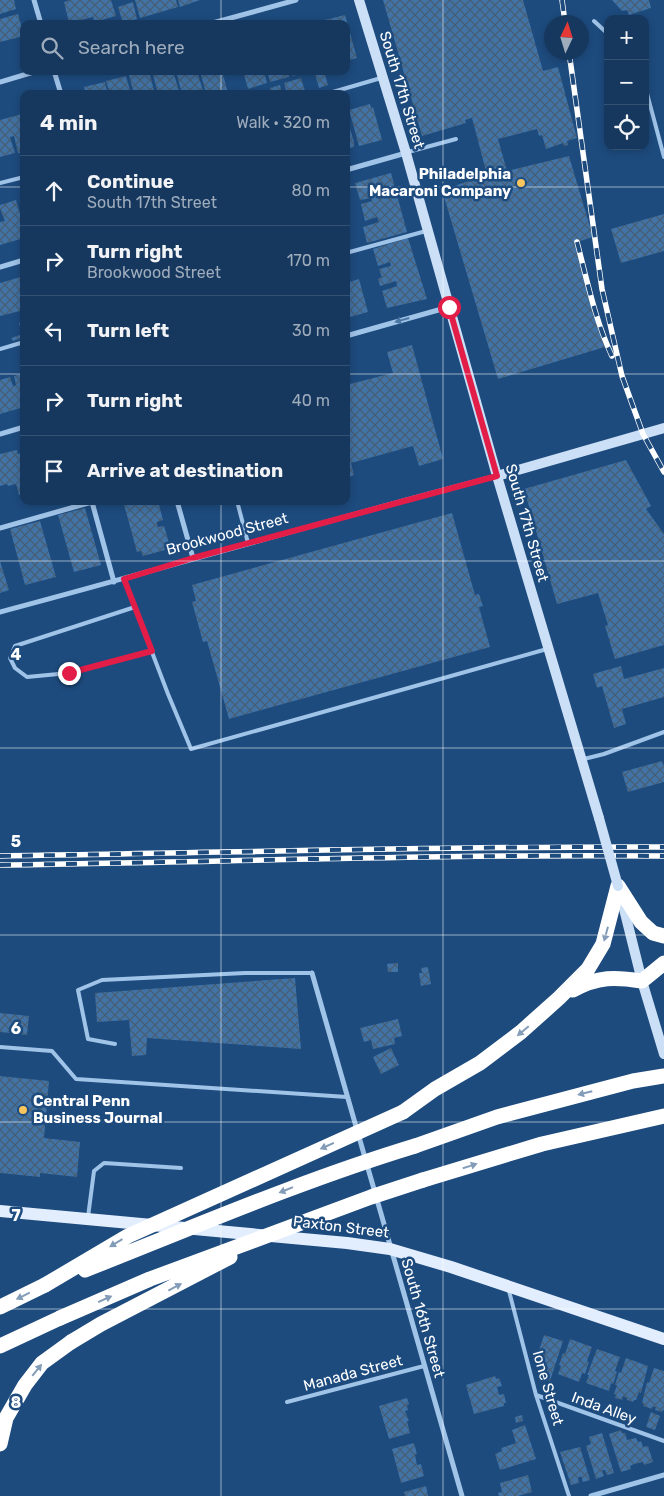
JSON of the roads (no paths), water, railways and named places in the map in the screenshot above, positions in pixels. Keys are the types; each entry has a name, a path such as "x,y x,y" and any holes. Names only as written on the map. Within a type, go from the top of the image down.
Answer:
{"highway":[{"path":"618,886 641,922 653,933 664,936"},
{"path":"46,1285 128,1236 403,1112 435,1089 480,1063 521,1032 588,969 603,944 618,886"},
{"path":"559,998 581,986 605,978 642,981 664,962"},
{"path":"0,1307 46,1285 303,1183 497,1117 633,1081 664,1076"},
{"path":"0,1346 150,1279 371,1197 542,1144 664,1116"},
{"path":"0,1444 6,1418 25,1385 42,1363 71,1342 101,1324 259,1242 371,1197"}],"main road":[{"name":"South 17th Street","path":"359,0 406,153 497,476 599,818 642,981 664,1054"},
{"name":"Brookwood Street","path":"497,476 664,428"},
{"name":"Paxton Street","path":"0,1210 347,1242 390,1249 508,1286 664,1340"}],"street":[{"path":"34,0 40,20"},
{"path":"224,20 296,0"},
{"path":"0,82 24,75"},
{"path":"55,75 60,90"},
{"path":"350,169 406,153"},
{"path":"0,267 20,261"},
{"path":"350,335 449,307"},
{"path":"0,434 20,428"},
{"name":"Brookwood Street","path":"0,612 497,476"},
{"path":"0,528 81,505"},
{"path":"93,505 114,582"},
{"path":"178,505 193,558"},
{"name":"South 16th Street","path":"312,973 462,1496"},
{"path":"591,1496 664,1475"}],"lane":[{"path":"594,21 604,30"},
{"path":"340,90 383,78"},
{"path":"649,101 664,157"},
{"path":"406,153 456,139"},
{"path":"0,183 20,178"},
{"path":"350,252 428,231"},
{"path":"0,349 20,343"},
{"path":"238,505 248,543"},
{"path":"124,579 191,749 548,649"},
{"path":"135,607 15,646 10,658 15,668 27,677 69,673 152,651"},
{"path":"582,760 664,732"},
{"path":"116,1044 88,1039 78,990 102,980 246,973 312,973"},
{"path":"0,1047 52,1051 76,1079 347,1097"},
{"path":"88,1219 94,1171 104,1163 181,1168"},
{"name":"Ione Street","path":"508,1286 536,1395 569,1496"},
{"name":"Manada Street","path":"287,1402 424,1366"},
{"name":"Inda Alley","path":"536,1395 664,1442"}],"railway":[{"path":"562,0 564,15"},
{"path":"570,60 602,289 622,376 643,434 664,472"},
{"path":"577,242 596,314 612,356"},
{"path":"0,856 664,847"},
{"path":"0,865 415,857 664,856"}],"place":[{"name":"Philadelphia Macaroni Company","path":"521,183"},
{"name":"Central Penn Business Journal","path":"23,1110"}]}
